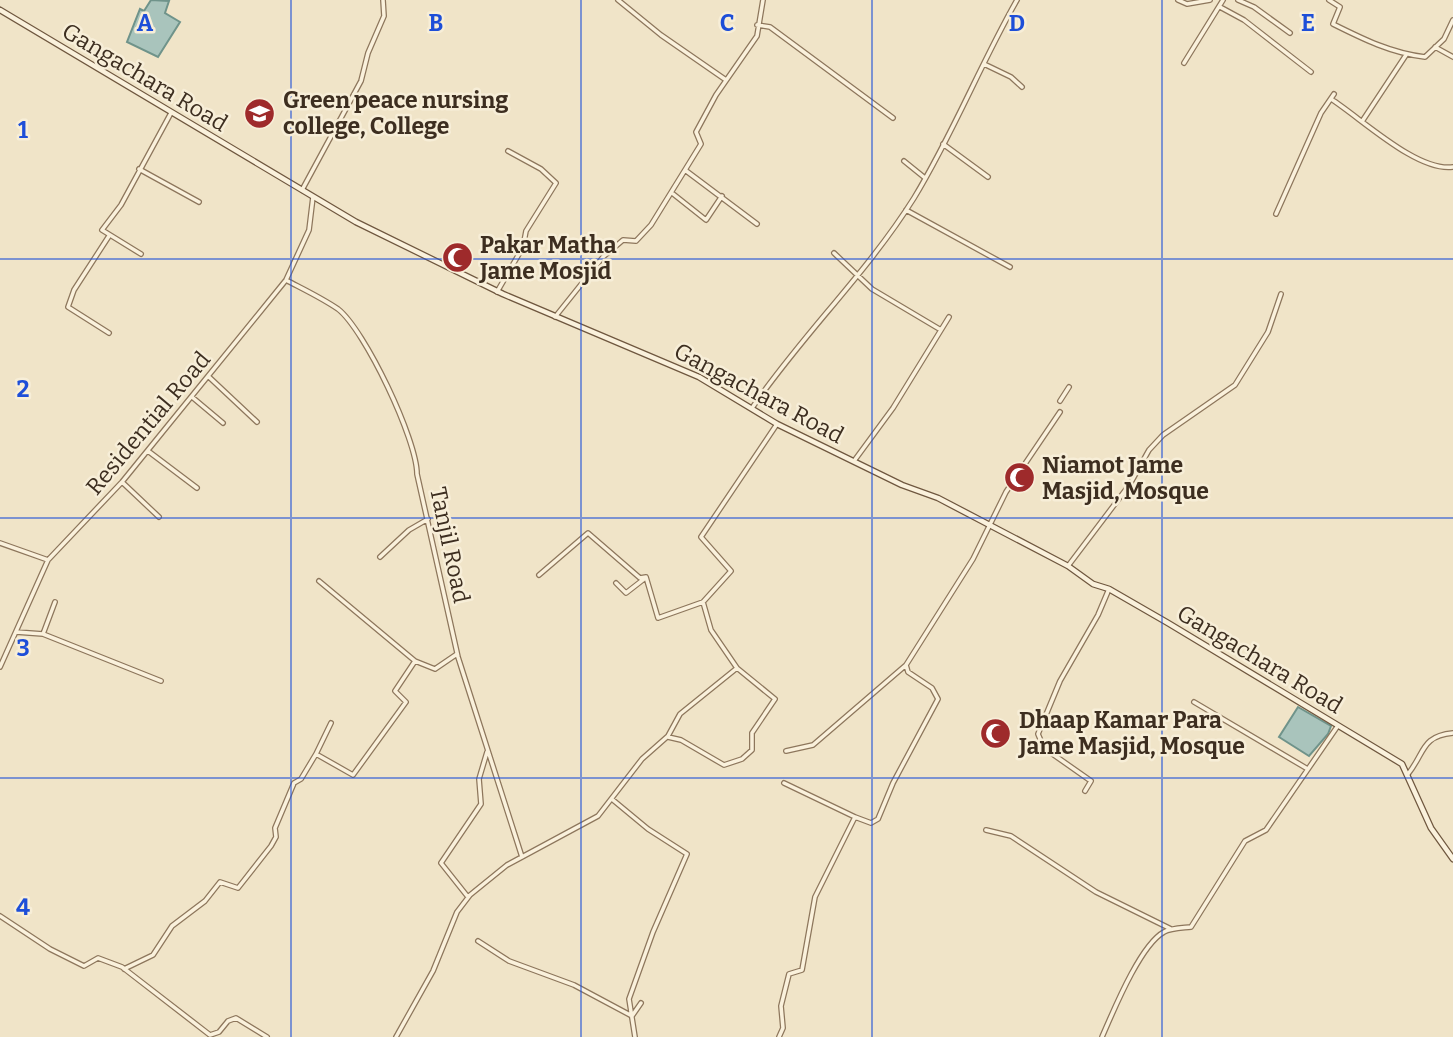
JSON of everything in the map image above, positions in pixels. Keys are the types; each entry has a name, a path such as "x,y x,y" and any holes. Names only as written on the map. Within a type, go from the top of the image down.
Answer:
{"main road":[{"name":"Gangachara Road","path":"0,10 313,197 395,242 497,292 699,377 777,424 854,462 938,498 988,527 1068,566 1093,584 1109,589 1402,764 1430,828 1453,859"}],"street":[{"path":"302,190 361,81 368,53 384,16 383,0"},
{"path":"618,0 661,35 726,80"},
{"path":"555,317 603,257 623,240 636,241 651,225 702,142 696,132 726,80 757,36 763,0"},
{"path":"752,408 784,360 857,274 906,210 1017,0"},
{"path":"1178,0 1187,4 1210,0"},
{"path":"1184,63 1223,0"},
{"path":"1238,0 1254,7 1290,33"},
{"path":"1329,0 1340,7 1333,24 1386,50 1406,55 1425,57 1444,39 1453,20"},
{"path":"1220,7 1244,20 1311,72"},
{"path":"757,25 770,27 893,118"},
{"path":"1435,47 1453,57"},
{"path":"1363,120 1406,55"},
{"path":"984,64 1011,77 1022,87"},
{"path":"1276,214 1321,113 1333,96 1408,153 1430,163 1453,167"},
{"path":"141,254 102,230 171,113"},
{"path":"943,144 988,177"},
{"path":"497,292 523,247 526,231 556,183 541,169 508,150"},
{"path":"904,161 925,178"},
{"path":"139,169 199,202"},
{"path":"685,170 757,224"},
{"path":"671,193 706,220 723,196"},
{"name":"Residential Road","path":"0,667 48,560 122,482 286,280 309,230 313,197"},
{"path":"906,210 1010,267"},
{"path":"108,333 68,307 74,290 109,236"},
{"path":"834,253 886,298 941,330"},
{"name":"Tanjil Road","path":"286,280 340,311 372,355 393,396 417,462 416,474 457,654 522,857"},
{"path":"1068,566 1130,484 1149,450 1163,435 1235,385 1268,332 1281,294"},
{"path":"854,462 893,408 949,317"},
{"path":"209,377 257,422"},
{"path":"1060,401 1069,387"},
{"path":"192,397 223,423"},
{"path":"786,751 813,745 906,665 973,559 1006,492 1060,412"},
{"path":"645,577 658,618 703,601 731,571 702,540 702,534 777,424"},
{"path":"148,451 197,488"},
{"path":"122,482 159,517"},
{"path":"380,557 409,530 428,519"},
{"path":"539,575 588,533 640,578 645,577"},
{"path":"0,543 48,560"},
{"path":"616,583 626,593 645,577"},
{"path":"319,581 415,660 435,669 457,654"},
{"path":"1085,792 1091,781 1044,748 1038,734 1060,681 1098,615 1109,589"},
{"path":"668,736 681,740 724,765 742,759 752,750 752,733 775,699 737,668 711,630 703,601"},
{"path":"43,634 55,602"},
{"path":"16,632 43,634 161,681"},
{"path":"316,754 354,775 406,702 395,691 415,660"},
{"path":"784,783 855,817 871,823 878,819 893,783 938,699 932,688 908,672 906,665"},
{"path":"396,1037 438,962 457,912 468,897 522,857 598,816 642,759 668,736 680,714 737,668"},
{"path":"1194,702 1306,768"},
{"path":"124,969 153,955 172,926 205,901 220,882 237,888 271,846 276,837 275,828 294,783 301,779 331,723"},
{"path":"1102,1037 1131,975 1150,945 1163,932 1191,927 1245,841 1266,830 1306,768 1337,727"},
{"path":"1408,774 1419,760 1423,747 1435,736 1453,733"},
{"path":"468,897 441,863 481,804 479,779 488,751"},
{"path":"613,800 648,829 687,854 653,932 629,999 635,1037"},
{"path":"779,1037 783,1028 781,1006 789,974 802,970 815,897 855,817"},
{"path":"986,830 1011,836 1096,892 1172,929"},
{"path":"0,916 50,949 84,966 98,958 124,969 210,1035 219,1032 228,1021 236,1018 267,1037"},
{"path":"478,941 509,961 574,985 632,1016"},
{"path":"632,1016 641,1003"}],"water":[{"path":"151,0 169,1 165,13 180,22 158,57 127,42 140,9 144,11"},
{"path":"1298,707 1331,726 1328,734 1309,756 1279,737"}],"place":[{"name":"Green peace nursing college, College","path":"260,113"},
{"name":"Pakar Matha Jame Mosjid","path":"457,258"},
{"name":"Niamot Jame Masjid, Mosque","path":"1019,478"},
{"name":"Dhaap Kamar Para Jame Masjid, Mosque","path":"996,733"}]}
